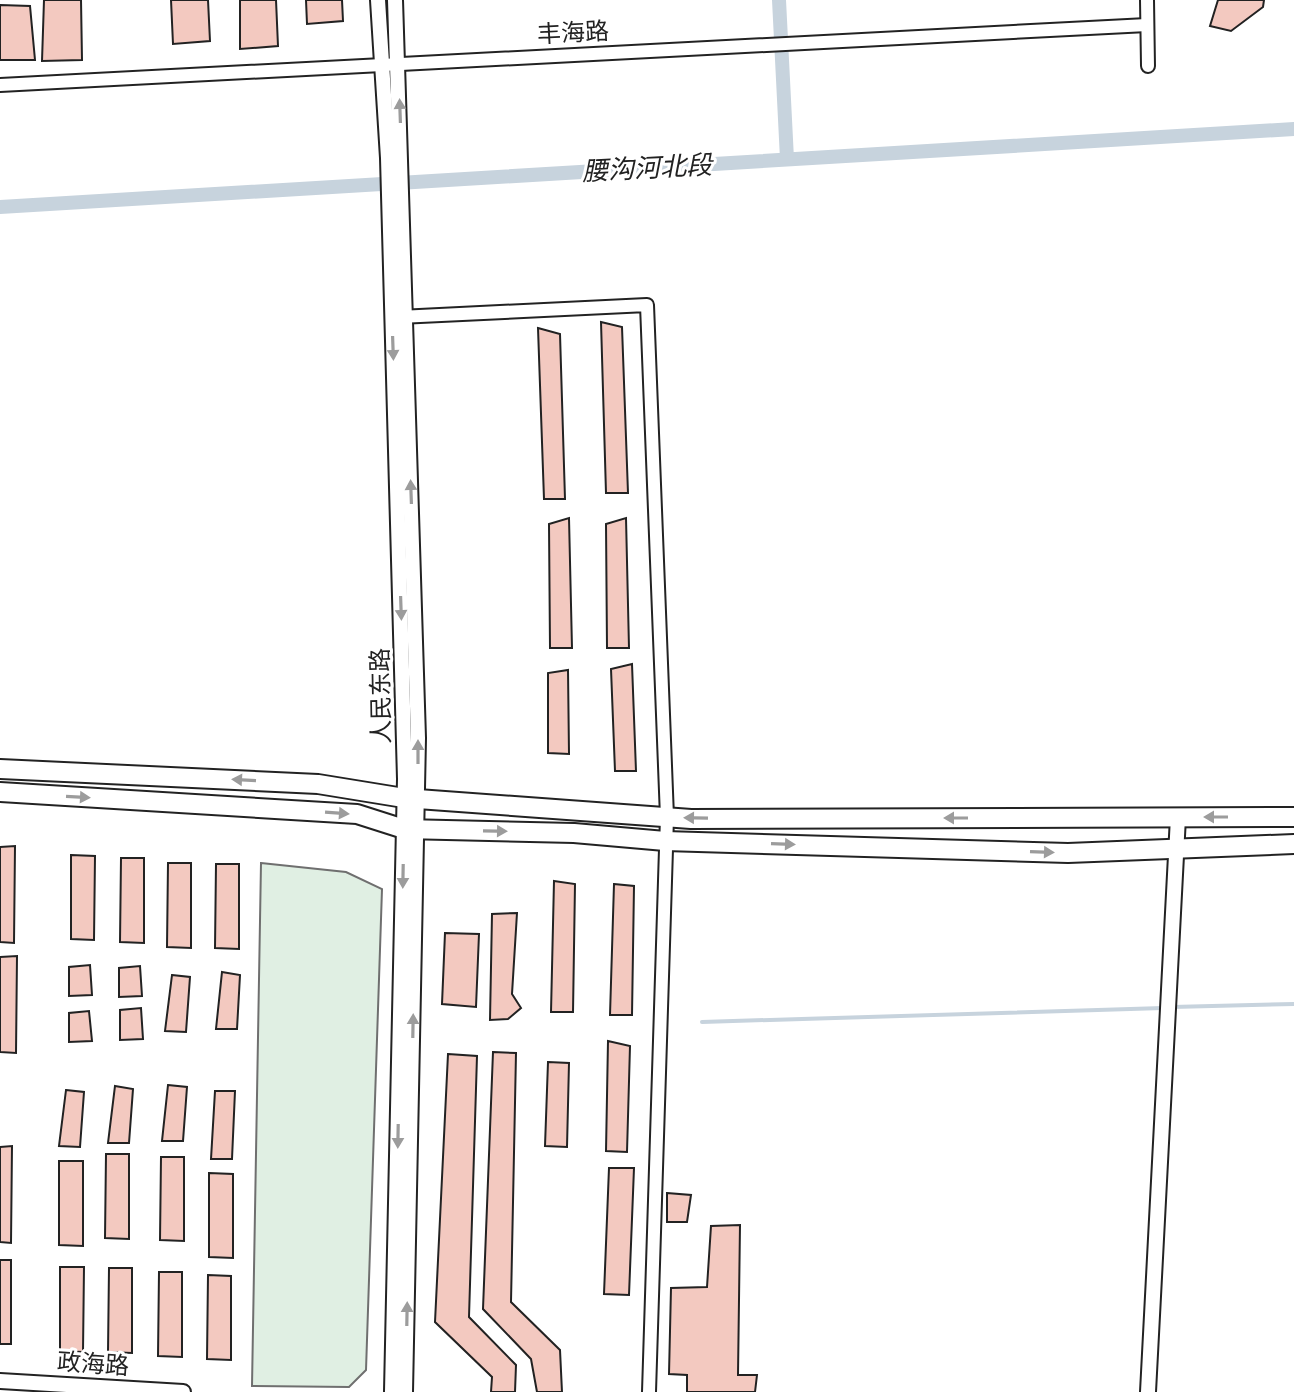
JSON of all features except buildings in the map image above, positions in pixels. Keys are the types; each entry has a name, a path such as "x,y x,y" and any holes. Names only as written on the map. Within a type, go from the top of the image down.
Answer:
{"main road":[{"path":"0,769 318,784 411,799 667,817 1294,817"},
{"path":"0,792 357,814 410,829 574,833 665,841 1068,853 1294,844"}],"street":[{"name":"人民东路","path":"378,0 381,65 395,158"},
{"name":"人民东路","path":"392,1392 411,799 396,214 399,64 395,0"},
{"path":"1147,0 1148,66"},
{"name":"丰海路","path":"0,85 1147,25"},
{"path":"399,317 647,305 667,817 649,1392"},
{"path":"1148,1392 1178,817"},
{"name":"人民东路","path":"405,1392 410,829"},
{"name":"政海路","path":"0,1381 183,1392"}],"green space":[{"path":"261,863 346,872 382,889 366,1370 349,1387 252,1386"}],"waterway":[{"path":"779,0 787,159"},
{"name":"腰沟河北段","path":"0,207 1294,129"},
{"path":"1172,1007 1294,1004"},
{"path":"702,1022 1163,1008"}]}
